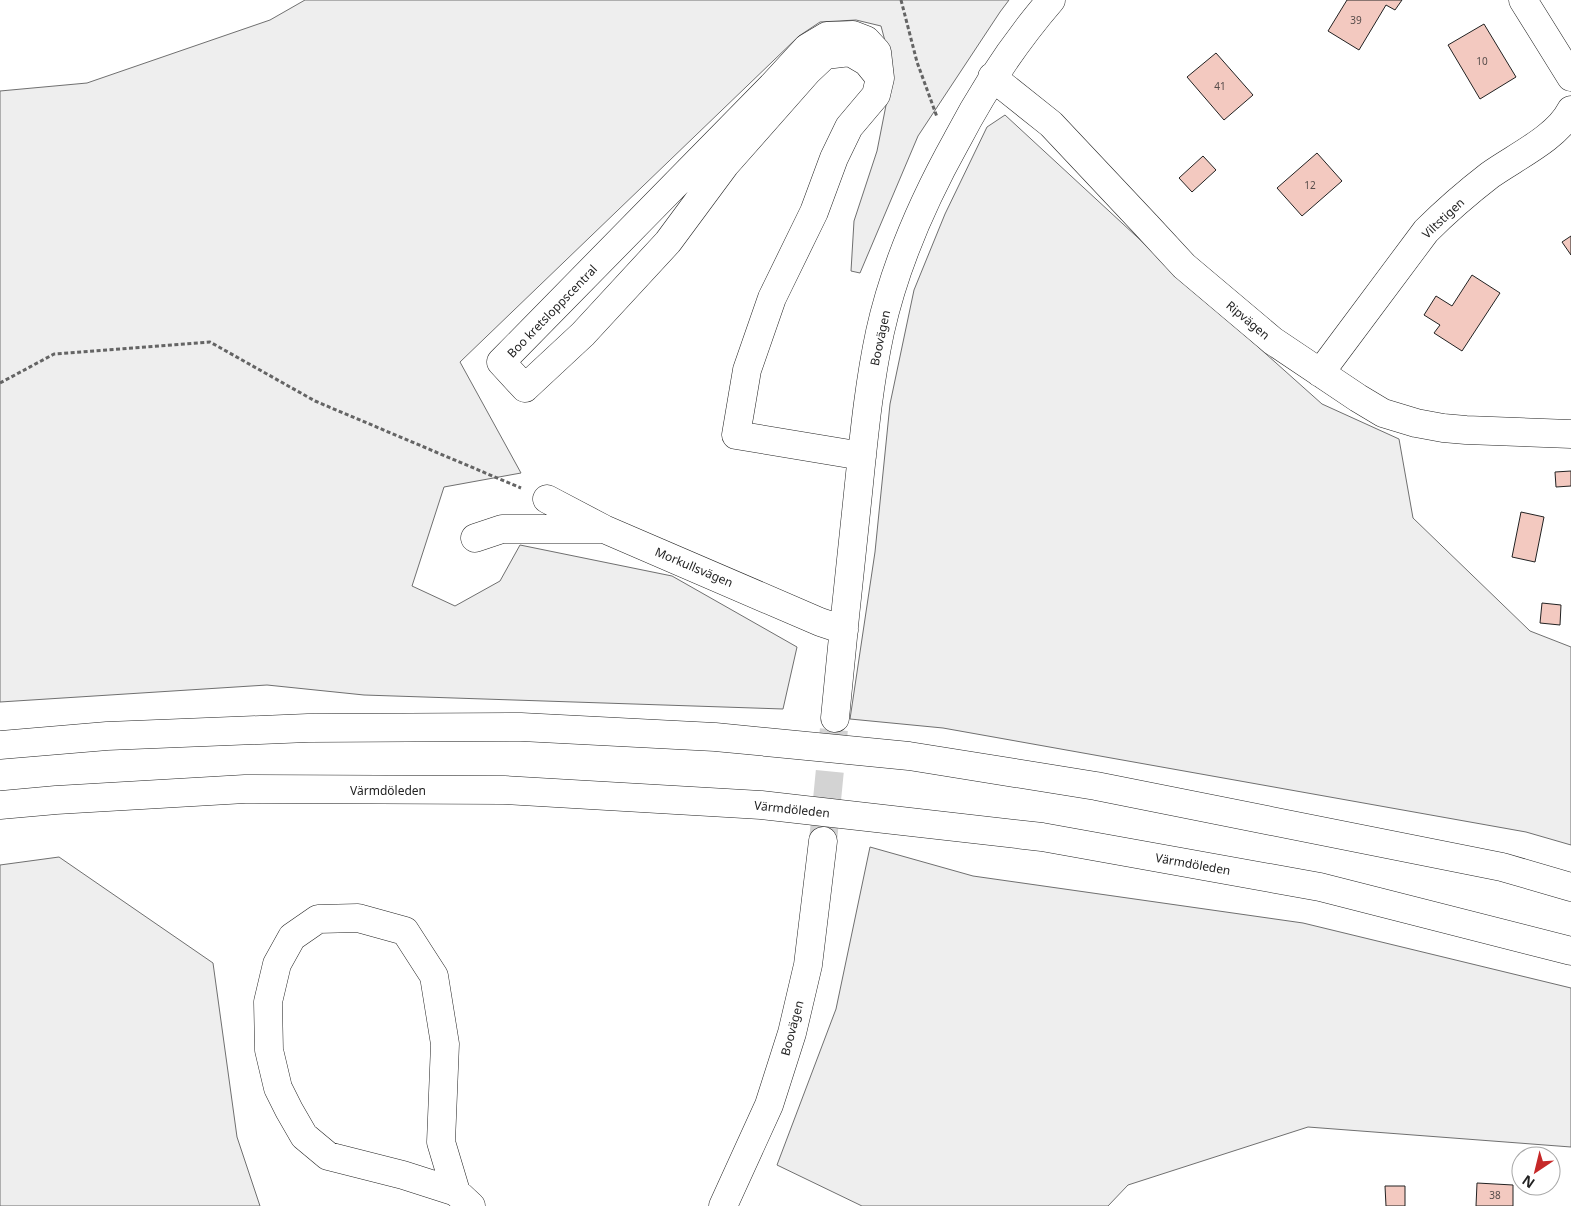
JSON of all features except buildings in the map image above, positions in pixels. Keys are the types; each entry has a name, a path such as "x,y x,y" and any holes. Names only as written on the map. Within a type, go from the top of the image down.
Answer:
{"main road":[{"name":"Boovägen","path":"835,718 865,420 880,332 892,286 911,234 933,183 992,77 1051,0"},
{"path":"1523,0 1571,77"},
{"name":"Boo kretsloppscentral","path":"862,456 736,434 747,370 772,298 814,212 834,158 849,127 876,95 880,78 877,52 866,40 853,35 828,36 806,48 772,86 501,362 525,388 583,334 668,242 725,164 825,55 850,52 867,62 880,78"},
{"name":"Ripvägen","path":"992,77 1051,124 1184,266 1273,341 1358,398 1383,413 1416,423 1466,430 1571,434"},
{"name":"Viltstigen","path":"1320,373 1426,231 1491,175 1553,131 1567,118 1571,110"},
{"name":"Morkullsvägen","path":"547,499 604,529 820,622 844,630"},
{"path":"475,538 502,529 604,529"},
{"path":"0,745 107,736 308,728 521,727 715,737 909,756 1096,786 1502,867 1571,887"},
{"name":"Värmdöleden","path":"0,805 245,789 504,790 761,805 1042,837 1320,887 1571,951"},
{"name":"Boovägen","path":"723,1206 769,1105 792,1033 808,965 824,841"},
{"path":"358,918 405,931 434,976 446,1044 440,1142 463,1199 403,1175 328,1156 304,1136 289,1110 278,1088 270,1050 268,1002 277,964 292,937 318,919 358,918"}],"path":[{"path":"901,0 917,62 937,117"},
{"path":"0,383 54,354 210,342 315,401 547,499"}],"shaded area":[{"path":"305,0 1009,0 918,136 860,273 851,271 854,221 877,151 889,90 889,56 881,26 856,20 820,22 799,36 460,362 521,473 444,487 412,586 455,606 500,581 520,545 672,576 797,647 783,709 364,695 267,685 0,702 0,91 87,83 270,20"},
{"path":"1005,115 1201,296 1322,404 1399,439 1413,518 1530,631 1571,647 1571,845 1526,832 943,728 850,719 875,552 890,404 914,290 945,214 987,127"},
{"path":"870,847 973,876 1303,923 1571,988 1571,1147 1308,1127 1128,1185 1108,1206 862,1206 777,1165 836,1009"},
{"path":"59,857 213,963 237,1137 260,1206 0,1206 0,865"}],"tunnel":[{"path":"823,841 835,718"}]}
